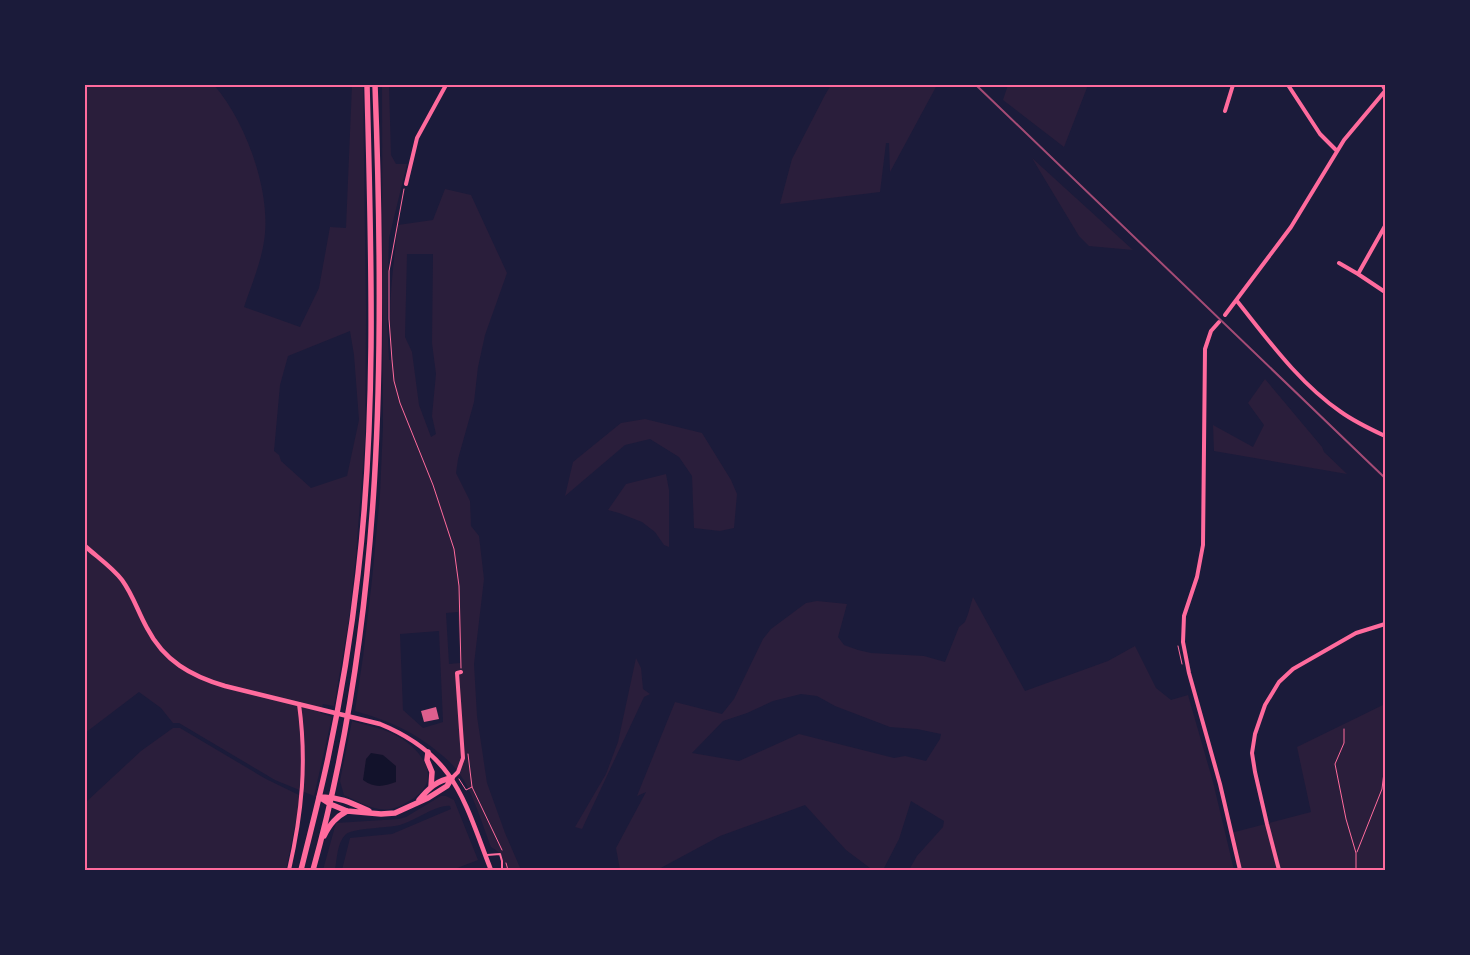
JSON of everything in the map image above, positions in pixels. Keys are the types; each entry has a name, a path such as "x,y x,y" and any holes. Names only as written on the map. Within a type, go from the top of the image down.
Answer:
{"main road":[{"path":"301,870 328,760 346,664 359,572 366,495 370,361 367,85"},
{"path":"313,870 332,797 347,725 357,664 369,564 374,495 379,360 378,152 375,85"},
{"path":"428,752 427,760 432,772 431,787"},
{"path":"319,797 347,811 396,813 428,798 447,786 454,776"},
{"path":"417,802 431,787 454,776"},
{"path":"319,797 332,797 344,800 374,813"},
{"path":"320,844 331,824 336,818 347,811"}],"street":[{"path":"406,184 417,138 446,85"},
{"path":"1225,111 1233,85"},
{"path":"1288,85 1320,134 1337,151"},
{"path":"1225,315 1291,227 1344,140 1385,90 1382,85"},
{"path":"1358,274 1385,226"},
{"path":"1339,263 1385,292"},
{"path":"1237,301 1310,388 1342,413 1385,436"},
{"path":"1219,322 1211,331 1205,349 1203,545 1197,576 1186,608 1182,633 1189,673 1220,784 1240,870"},
{"path":"85,546 121,579 156,642 166,655 185,671 204,680 225,686 368,721 400,733 428,752 454,776 491,870"},
{"path":"1279,870 1260,798 1252,753 1255,734 1265,705 1279,682 1293,669 1356,633 1385,624"},
{"path":"454,776 462,765 463,758 456,673 461,672"},
{"path":"289,870 302,795 303,734 299,704"}],"lane":[{"path":"486,855 500,854 502,870"}],"path":[{"path":"406,184 389,271 389,318 394,381 400,403 433,485 454,549 460,586 461,672"},
{"path":"1178,643 1182,668"},
{"path":"1344,729 1344,743 1334,764 1346,820 1356,853 1356,870"},
{"path":"468,754 472,787 503,853"},
{"path":"1356,853 1382,789 1385,764"},
{"path":"505,859 508,870"}],"shaded area":[{"path":"85,85 214,85 236,117 245,135 259,175 263,195 265,215 264,242 257,270 244,307 300,327 319,288 330,227 346,228 352,85 363,85 366,312 365,439 349,619 334,706 323,704 320,713 332,717 314,796 275,780 179,723 173,723 161,708 139,692 85,733","holes":["350,331 354,355 359,420 347,476 311,488 281,461 279,455 274,451 280,385 288,356"]},
{"path":"382,85 389,85 391,155 396,164 407,164 389,238 387,318 389,360 393,360 390,309 398,225 433,220 445,189 471,195 507,273 485,335 478,367 474,402 458,459 456,473 470,501 471,526 479,536 484,579 474,664 477,716 487,783 521,870 504,870 502,856 491,847 470,791 459,773 448,761 422,740 402,728 355,711 372,580 380,494 383,427","holes":["407,254 433,254 432,343 436,374 432,416 436,434 431,437 419,405 412,352 405,337","458,612 460,663 449,664 446,613","439,631 443,722 423,728 403,710 400,634"]},
{"path":"831,85 937,85 890,172 889,143 886,143 880,192 780,204 792,159"},
{"path":"1008,85 1088,85 1064,147 1003,100"},
{"path":"1032,158 1133,250 1089,246 1079,236"},
{"path":"1265,379 1322,447 1324,452 1347,474 1214,451 1213,425 1253,447 1264,425 1248,403"},
{"path":"645,419 702,433 731,480 737,494 734,528 720,531 694,528 692,476 679,457 650,439 625,445 565,496 573,462 621,423"},
{"path":"666,474 669,490 669,547 664,545 655,532 642,522 608,510 626,484"},
{"path":"973,597 1025,691 1108,661 1135,646 1156,688 1171,700 1188,695 1213,782 1234,870 909,870 917,856 943,827 944,821 911,801 899,839 883,870 869,870 870,868 846,850 805,805 720,836 657,870 620,870 616,848 646,792 637,796 675,702 722,714 734,699 763,639 771,629 806,603 817,601 847,604 838,637 844,645 871,653 924,656 945,662 959,627 965,622","holes":["801,694 817,696 835,706 890,727 917,729 941,734 940,739 926,761 905,756 894,758 799,734 739,761 692,753 723,721 773,701"]},
{"path":"636,658 641,668 643,689 650,694 644,697 582,829 575,827 606,774 618,742"},
{"path":"1385,704 1385,870 1240,870 1231,833 1311,812 1297,747"},
{"path":"352,721 375,727 400,737 418,753 428,772 427,781 422,791 404,804 388,809 370,807 344,795 340,781"},
{"path":"173,728 180,728 266,779 301,796 286,870 85,870 85,803 141,751"},
{"path":"371,753 383,755 396,766 396,782 379,786 363,780 366,759"},
{"path":"441,796 454,800 478,860 452,870 342,870 350,838 392,834 451,809 450,806 445,806 400,825 356,830 346,834 339,846 335,870 323,870 336,823 399,819 406,817"}],"building":[{"path":"436,707 439,719 424,722 421,711"}],"railway":[{"path":"976,85 1385,478"}]}
